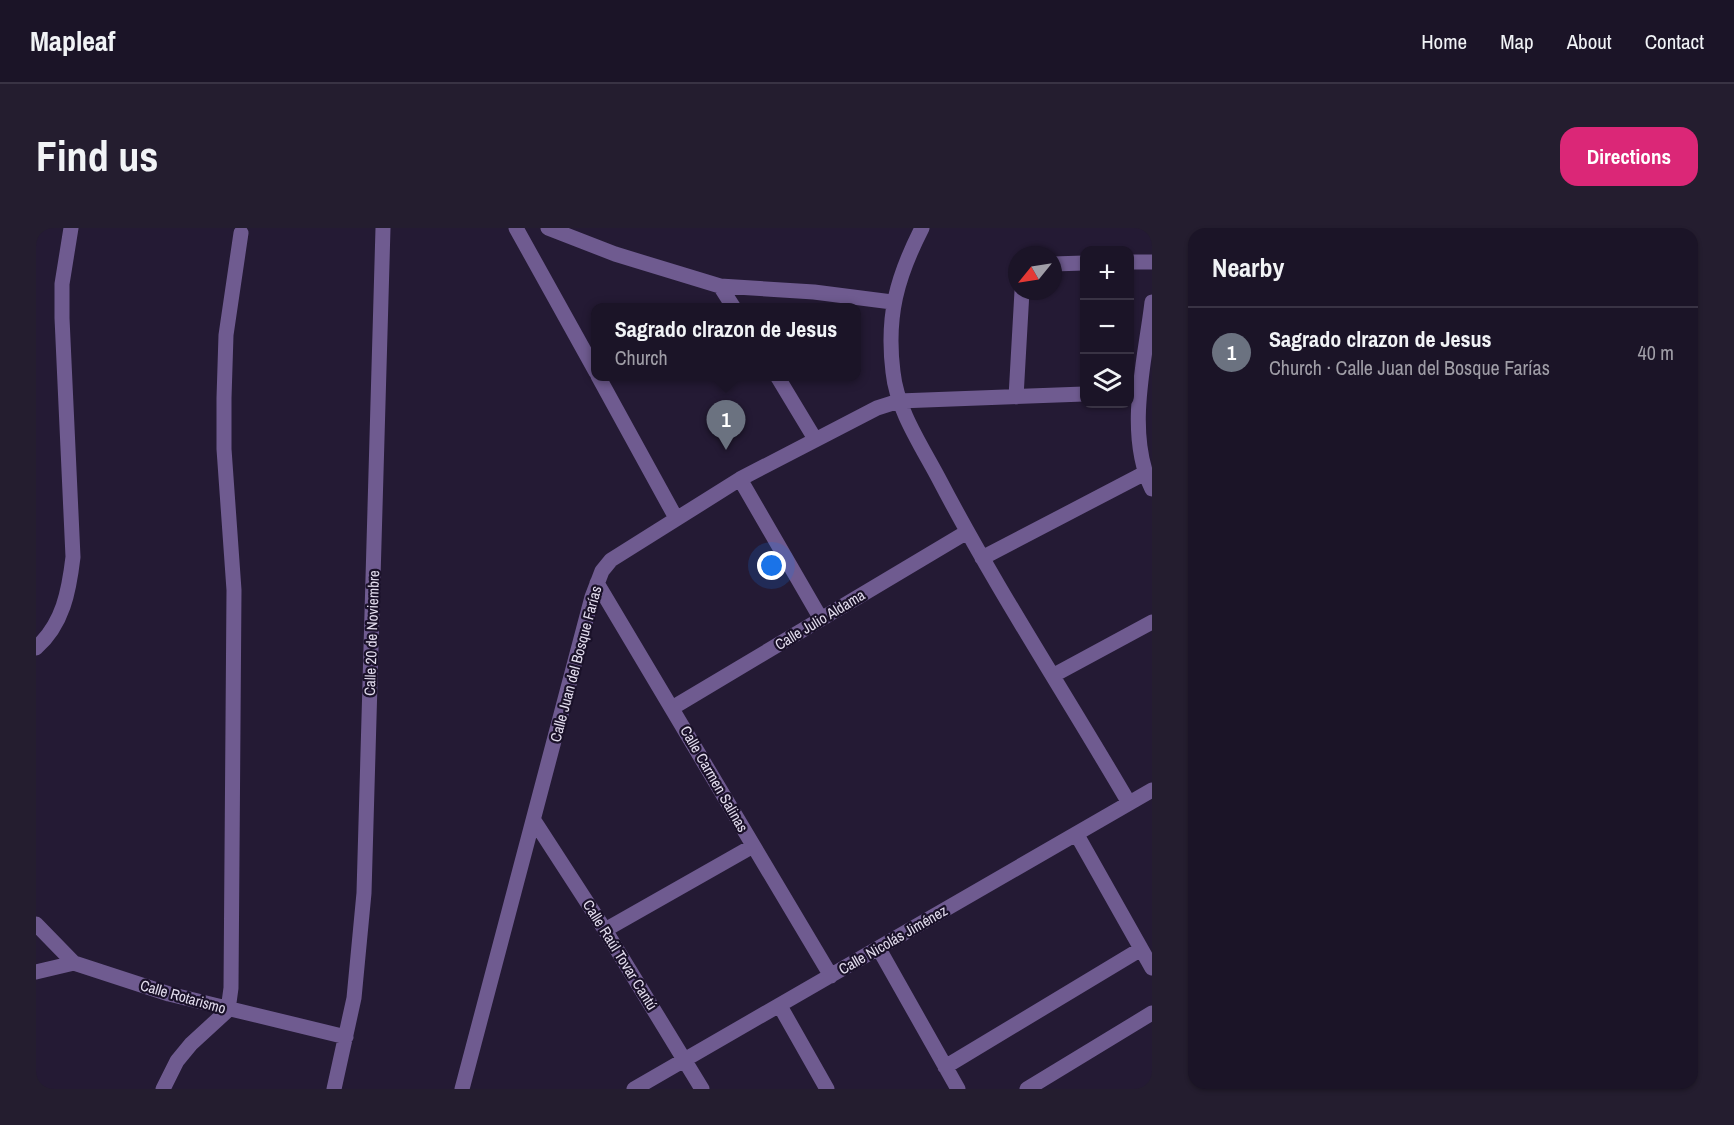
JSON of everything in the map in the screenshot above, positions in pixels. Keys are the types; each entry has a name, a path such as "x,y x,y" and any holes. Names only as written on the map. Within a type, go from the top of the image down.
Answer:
{"street":[{"path":"36,648 46,640 59,619 69,590 72,557 62,318 62,284 71,228"},
{"name":"Calle 20 de Noviembre","path":"334,1089 346,1037 360,953 364,893 383,228"},
{"path":"516,228 591,363"},
{"path":"548,228 626,258 720,286 814,292 892,302"},
{"path":"922,228 906,259 892,302 893,373 899,401 967,532 1129,803"},
{"path":"163,1089 184,1053 228,1010 233,910 234,590 224,449 224,398 226,335 241,233"},
{"path":"1134,262 1152,262"},
{"path":"1062,264 1080,263"},
{"path":"720,286 731,303"},
{"path":"1016,398 1021,300"},
{"path":"1152,302 1138,432 1145,473 1152,489"},
{"path":"601,381 676,518"},
{"path":"780,381 815,439"},
{"name":"Calle Juan del Bosque Farías","path":"462,1089 597,583 611,560 740,479 877,408 899,401 1080,394"},
{"path":"982,558 1145,473"},
{"path":"740,479 821,619"},
{"name":"Calle Julio Aldama","path":"672,708 967,532"},
{"name":"Calle Carmen Salinas","path":"597,583 831,976"},
{"path":"1054,675 1152,622"},
{"name":"Calle Nicolás Jiménez","path":"634,1089 1152,790"},
{"name":"Calle Raúl Tovar Cantú","path":"535,822 605,930 702,1089"},
{"path":"1077,835 1152,968"},
{"path":"605,930 753,846"},
{"name":"Calle Rotarismo","path":"36,924 74,963 228,1010 346,1037"},
{"path":"879,949 958,1089"},
{"path":"945,1067 1141,949"},
{"path":"36,972 74,963"},
{"path":"780,1006 827,1089"},
{"path":"1027,1089 1152,1013"}],"place":[{"name":"Sagrado clrazon de Jesus","path":"726,450"}]}
